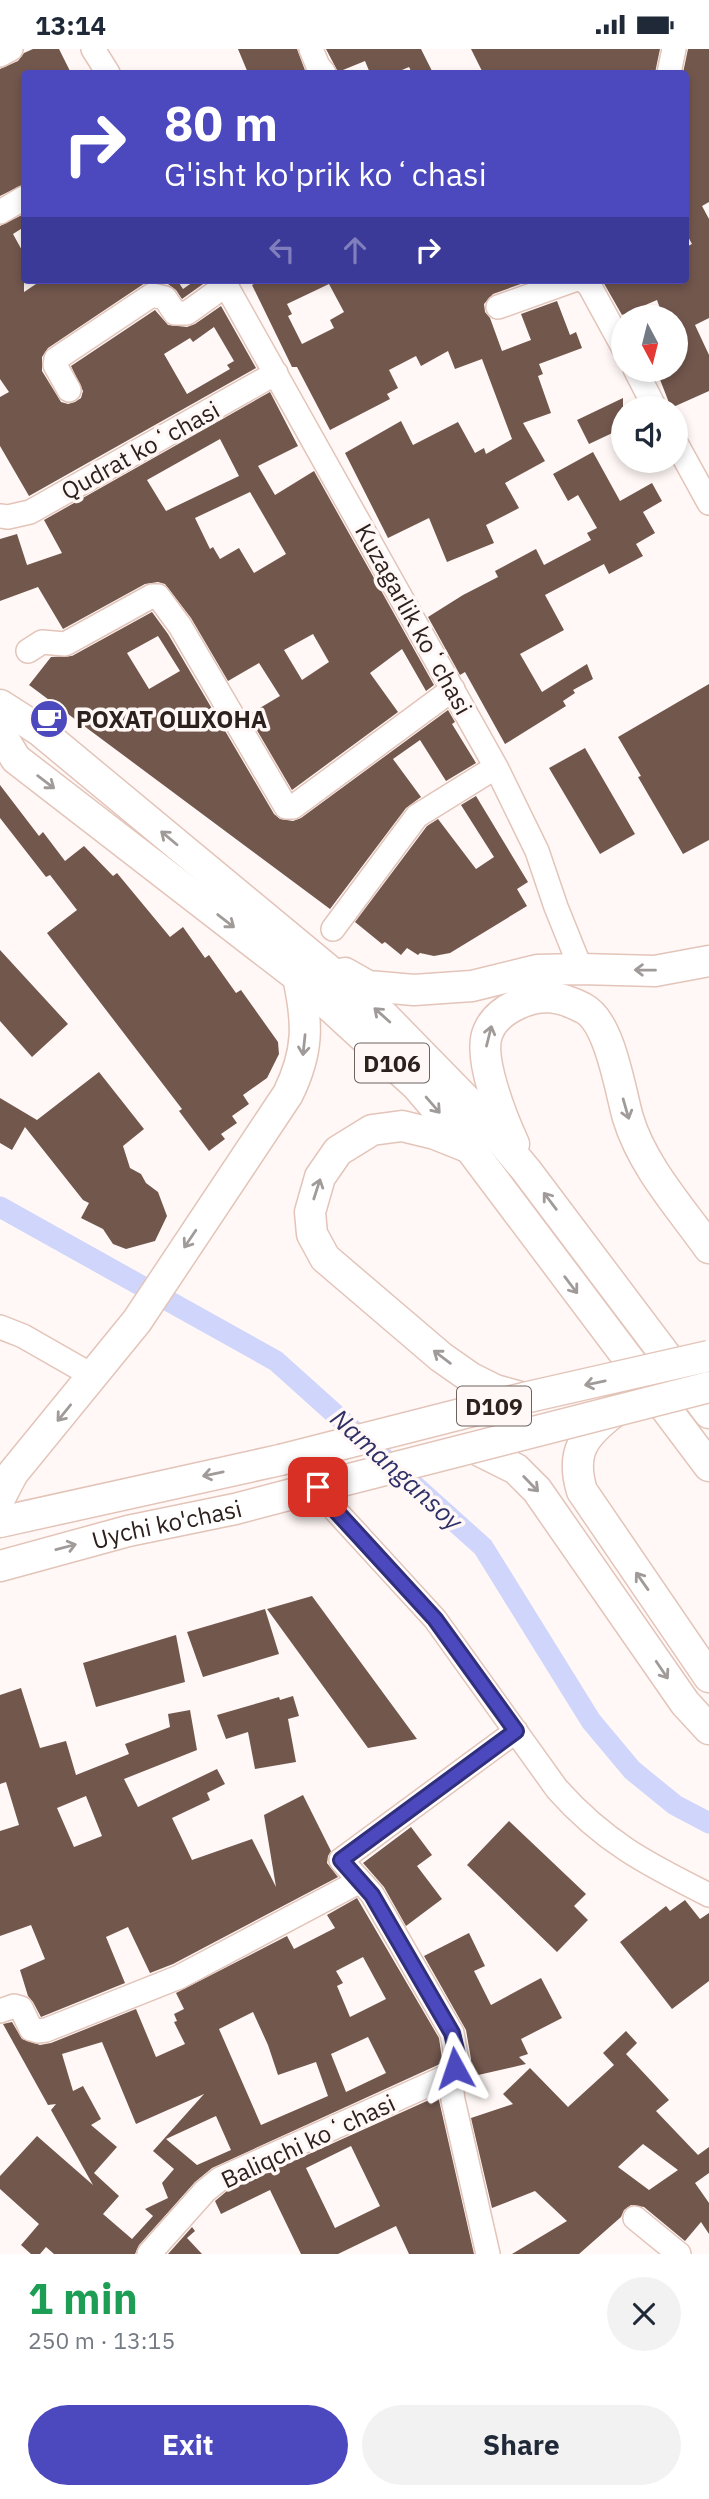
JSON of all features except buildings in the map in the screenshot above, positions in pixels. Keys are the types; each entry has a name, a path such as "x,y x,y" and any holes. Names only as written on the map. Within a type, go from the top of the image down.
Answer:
{"main road":[{"name":"D106","path":"0,705 39,730 263,933 301,964 384,1016 475,1109 526,1170 709,1413"},
{"name":"D106","path":"0,733 16,759 263,933"},
{"path":"0,1498 13,1473 137,1321 288,1094 299,1070 305,1047 301,964 368,986 414,990 472,986 537,970 655,971 709,961"},
{"name":"D106","path":"301,964 417,1086 469,1147 709,1466"},
{"path":"526,1170 505,1125 486,1066 486,1035 506,1010 533,997 547,996 587,1009 606,1034 630,1122 643,1154 709,1248"},
{"path":"469,1147 435,1134 402,1126 372,1130 338,1151 320,1178 310,1212 312,1234 325,1258 442,1357 471,1378 495,1390 524,1398"},
{"name":"D109","path":"524,1398 709,1356"},
{"name":"D109","path":"326,1485 709,1387"},
{"name":"Uychi ko'chasi","path":"0,1522 280,1460 524,1398"},
{"path":"614,1412 595,1426 584,1439 578,1477 582,1491 709,1677"},
{"path":"474,1448 516,1469 537,1490 685,1703 709,1729"},
{"name":"Uychi ko'chasi","path":"0,1566 128,1531 235,1509 326,1485"},
{"path":"119,1495 128,1531"}],"street":[{"path":"0,55 11,49"},
{"path":"93,49 106,70"},
{"path":"311,49 321,70"},
{"path":"670,70 674,49"},
{"path":"0,212 21,200"},
{"path":"69,390 55,365 56,359 152,295 165,298 175,313 181,314 187,313 222,284"},
{"name":"Kuzagarlik koʻchasi","path":"225,284 496,767 537,851 581,969"},
{"path":"498,307 563,284"},
{"path":"588,284 611,325"},
{"name":"Qudrat koʻchasi","path":"0,516 30,512 276,373"},
{"path":"688,464 708,498"},
{"path":"28,651 42,642 65,644 152,596 158,596 180,626 286,807 293,807 453,689"},
{"path":"333,929 417,816 496,767"},
{"path":"0,1327 23,1336 93,1376"},
{"path":"326,1485 336,1511 435,1619 557,1789 577,1811 607,1837 647,1864 709,1895"},
{"path":"488,2254 453,2100 450,2075 457,2061 452,2033 385,1916 341,1860 516,1731"},
{"path":"0,2011 14,2006 21,2007 31,2029 38,2031 102,2010 179,1977 360,1881"},
{"name":"Baliqchi koʻchasi","path":"149,2254 205,2191 220,2179 450,2075"},
{"path":"635,2218 679,2254"}],"waterway":[{"name":"Namangansoy","path":"0,1207 276,1361 483,1547 591,1721 632,1770 675,1805 709,1823"}],"place":[{"name":"РОХАТ ОШХОНА","path":"49,719"}],"route":[{"path":"318,1487 336,1511 435,1619 516,1731 341,1860 372,1895 452,2033 457,2054 455,2068"}]}
